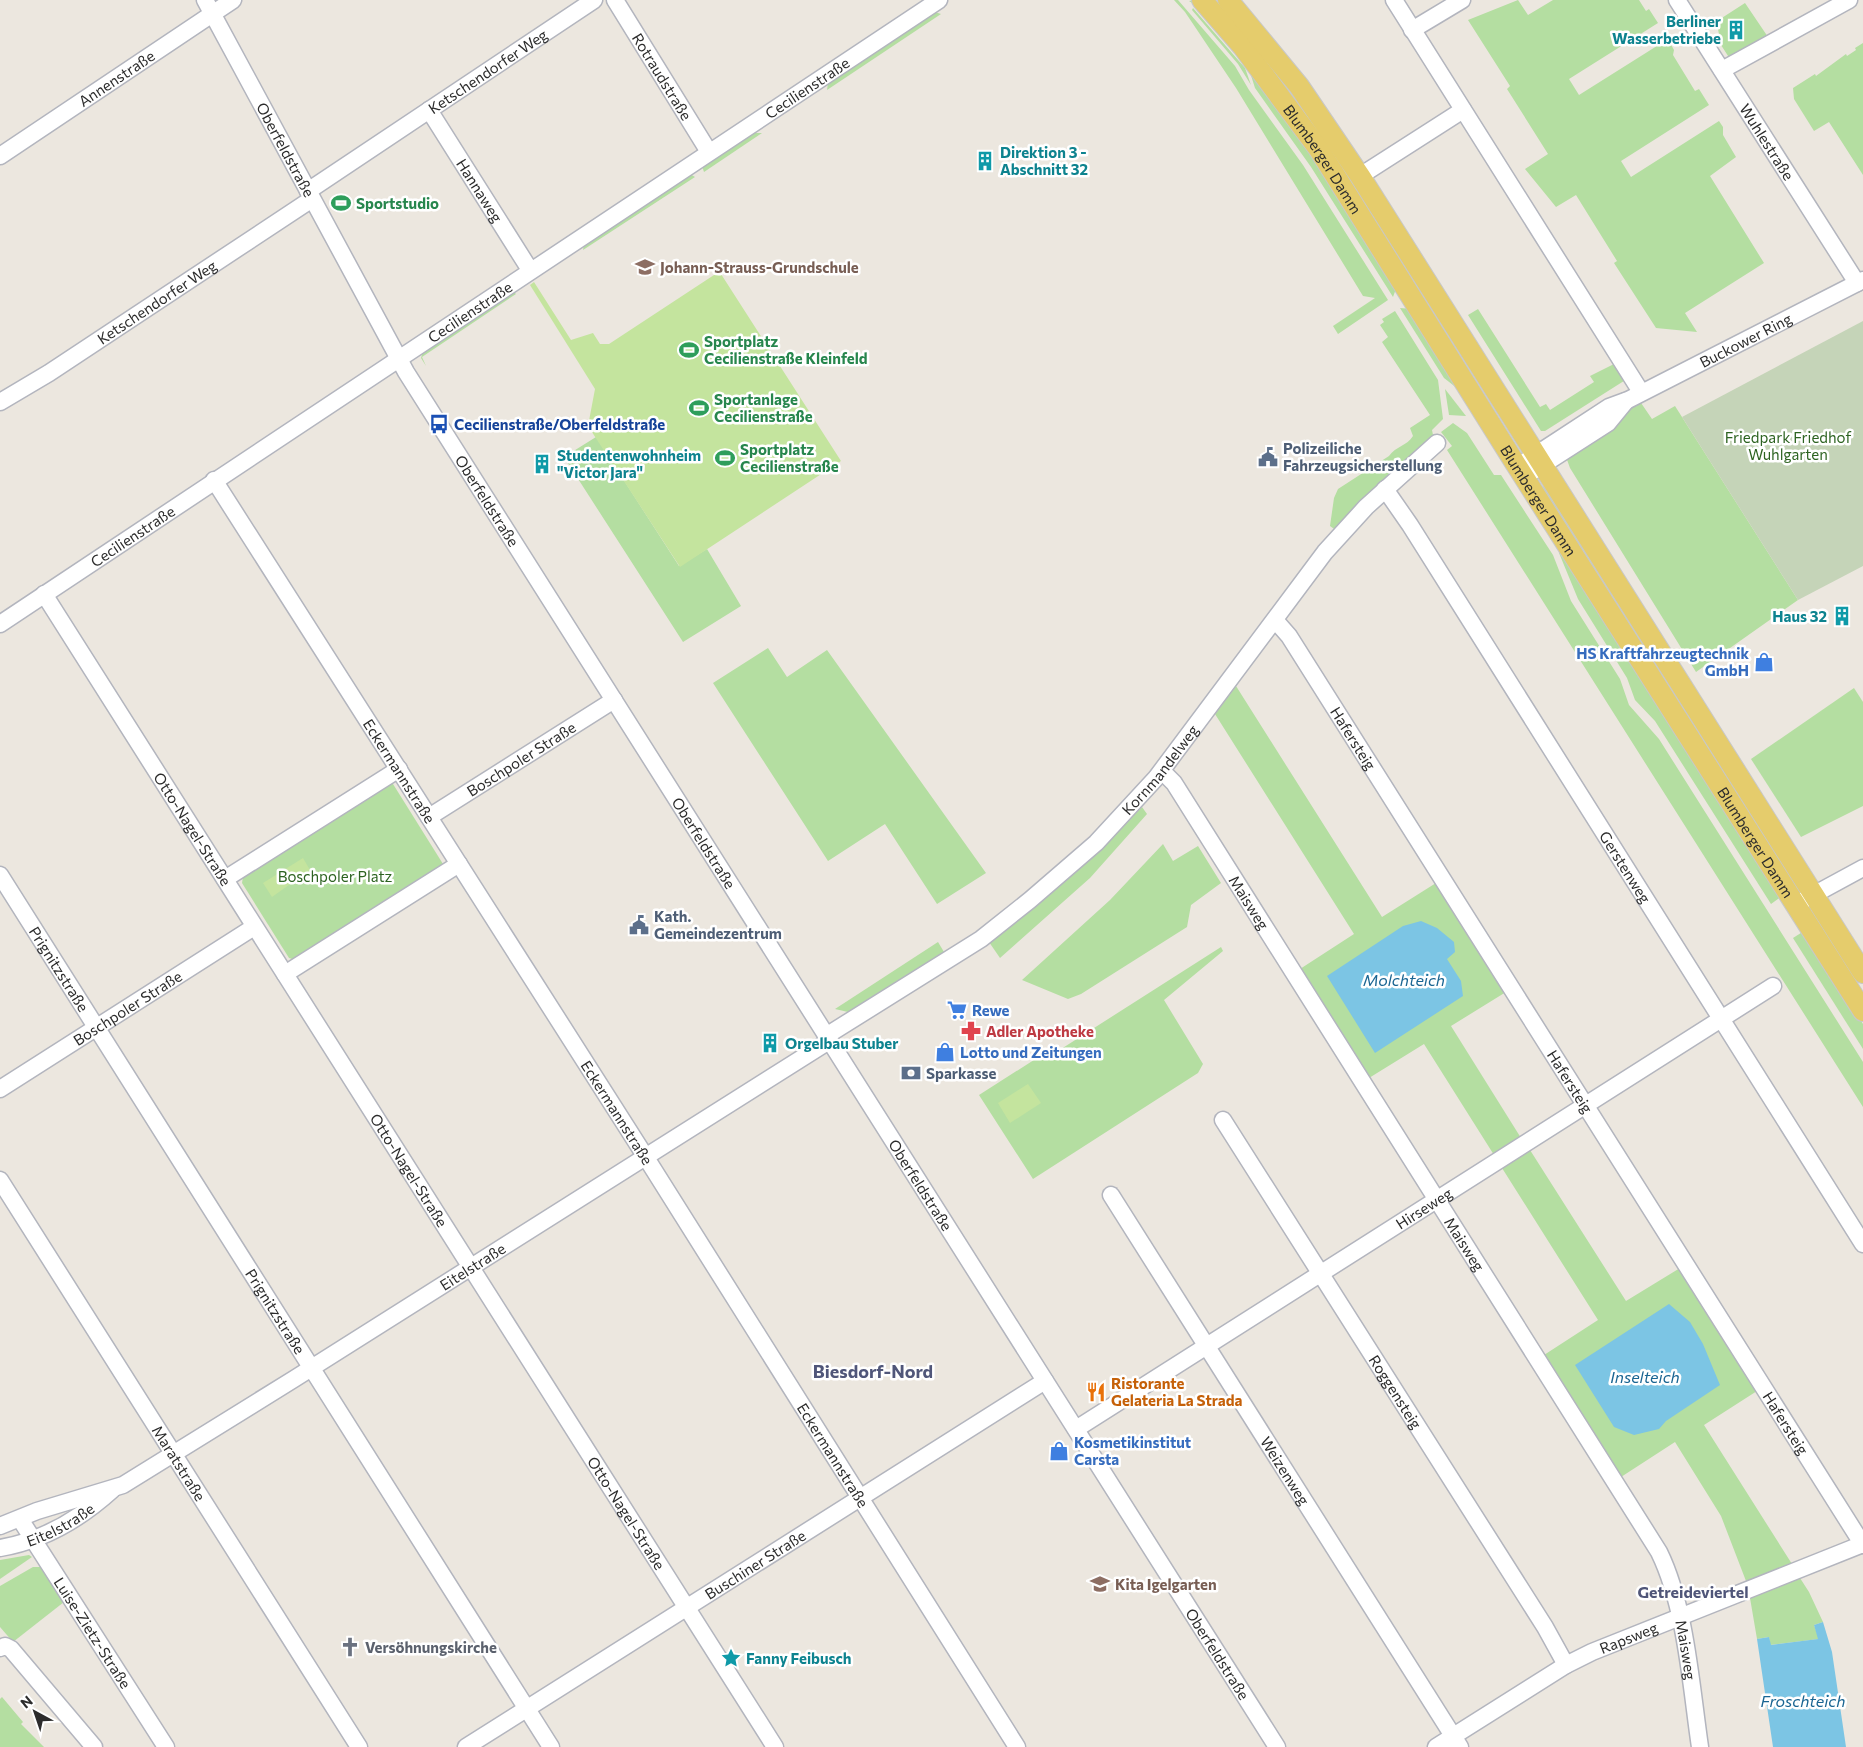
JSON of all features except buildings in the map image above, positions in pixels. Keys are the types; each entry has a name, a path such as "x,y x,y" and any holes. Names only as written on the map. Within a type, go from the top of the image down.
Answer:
{"main road":[{"name":"Blumberger Damm","path":"1202,0 1242,47 1318,148 1520,472 1863,1011"},
{"name":"Blumberger Damm","path":"1228,0 1299,86 1360,176 1538,461 1863,973"}],"street":[{"name":"Annenstraße","path":"0,156 209,7 233,0"},
{"name":"Ketschendorfer Weg","path":"0,402 49,373 310,195 429,110 594,0"},
{"name":"Rotraudstraße","path":"615,0 709,152"},
{"name":"Cecilienstraße","path":"0,624 939,0"},
{"path":"1394,0 1463,110 1634,396"},
{"path":"1412,30 1462,0"},
{"name":"Wuhlestraße","path":"1677,0 1860,281"},
{"path":"1722,70 1849,0"},
{"name":"Oberfeldstraße","path":"209,7 398,358 1277,1747"},
{"name":"Hannaweg","path":"429,110 530,270"},
{"name":"Blumberger Damm","path":"1360,176 1463,110"},
{"name":"Buckower Ring","path":"1520,472 1608,423 1634,396 1860,281"},
{"name":"Kornmandelweg","path":"828,1039 974,943 1008,918 1096,843 1162,771 1325,552 1385,489 1437,443"},
{"name":"Eckermannstraße","path":"214,480 646,1157 1017,1747"},
{"name":"Gerstenweg","path":"1385,489 1406,518 1863,1244"},
{"name":"Otto-Nagel-Straße","path":"44,594 774,1747"},
{"name":"Hafersteig","path":"1275,620 1283,627 1294,643 1863,1544"},
{"name":"Boschpoler Straße","path":"429,818 614,700"},
{"path":"225,880 399,769"},
{"name":"Maisweg","path":"1162,771 1174,783 1652,1538 1666,1568 1680,1616 1700,1747"},
{"path":"285,974 459,864"},
{"path":"1796,905 1863,868"},
{"name":"Prignitzstraße","path":"0,875 551,1747"},
{"name":"Boschpoler Straße","path":"0,1089 254,927"},
{"name":"Hirseweg","path":"1076,1430 1773,986"},
{"name":"Eitelstraße","path":"0,1548 33,1540 50,1533 89,1508 114,1488 174,1454 312,1368 646,1157 828,1039"},
{"name":"Roggensteig","path":"1223,1120 1545,1627 1566,1665"},
{"name":"Maratstraße","path":"0,1180 359,1747"},
{"name":"Weizenweg","path":"1111,1195 1456,1742"},
{"name":"Buschiner Straße","path":"466,1747 1045,1381"},
{"name":"Eitelstraße","path":"0,1526 100,1490 114,1488"},
{"name":"Luise-Zietz-Straße","path":"20,1519 166,1747"},
{"name":"Rapsweg","path":"1436,1747 1456,1742 1566,1665 1619,1640 1863,1544"},
{"path":"2,1647 12,1651 94,1747"}],"green space":[{"path":"1174,0 1178,0 1235,66 1249,90 1303,165 1388,300 1338,334 1333,326 1375,298 1363,296 1236,88 1185,12"},
{"path":"1194,0 1251,67 1303,138 1397,286 1393,297 1311,167 1255,88 1248,66 1200,8 1189,1"},
{"path":"1518,0 1528,15 1553,0 1639,0 1646,11 1649,9 1658,23 1569,79 1579,95 1668,39 1674,50 1673,55 1695,91 1699,89 1709,105 1621,161 1631,177 1719,121 1723,127 1723,135 1736,157 1710,176 1764,263 1685,313 1697,332 1656,328 1614,263 1617,261 1576,195 1556,207 1525,169 1548,154 1507,89 1510,86 1468,20"},
{"path":"1745,3 1768,37 1730,59 1721,45 1718,29 1714,23"},
{"path":"1193,8 1245,68 1251,85 1238,64 1192,10"},
{"path":"935,12 941,14 827,90 828,83"},
{"path":"1863,43 1863,175 1829,122 1814,131 1794,99 1793,88 1815,74 1816,76 1846,54 1847,56 1856,50 1855,48"},
{"path":"753,133 762,133 704,172 702,166"},
{"path":"690,174 695,177 583,250 584,244"},
{"name":"Sportanlage Cecilienstraße","path":"721,274 841,461 680,567 588,426 595,389 530,285 534,282 571,340 593,333 600,344 609,344 714,275"},
{"path":"513,291 516,294 422,357 426,366 421,358 423,351"},
{"path":"1400,308 1412,309 1462,392 1444,378"},
{"path":"1478,309 1540,407 1546,404 1550,410 1594,382 1590,376 1616,363 1627,379 1545,431 1541,431 1468,315"},
{"path":"1395,311 1438,380 1443,419 1432,430 1434,440 1337,531 1330,526 1334,498 1338,489 1408,442 1413,436 1410,428 1430,415 1382,342 1388,337 1380,325 1384,322 1382,319"},
{"name":"Friedpark Friedhof Wuhlgarten","path":"1863,321 1863,566 1798,600 1682,417"},
{"path":"1445,389 1466,416 1449,415"},
{"path":"1639,400 1652,419 1675,406 1798,600 1696,672 1570,468 1566,457"},
{"path":"1453,423 1467,433 1494,475 1501,475 1553,555 1571,601 1620,679 1629,705 1659,739 1863,1062 1863,1107 1447,450 1452,446 1441,432"},
{"path":"596,437 679,566 707,549 741,606 683,642 564,457"},
{"path":"1548,485 1753,816 1727,784 1540,489"},
{"path":"1563,550 1782,896 1771,904 1655,721 1635,700 1627,678 1578,599 1559,553"},
{"path":"768,648 787,677 827,650 986,873 937,904 885,824 828,861 713,683"},
{"path":"1236,686 1382,917 1436,883 1506,992 1451,1026 1521,1138 1494,1155 1424,1044 1369,1078 1300,969 1354,934 1215,714"},
{"path":"1854,688 1863,702 1863,806 1801,837 1751,759"},
{"name":"Boschpoler Platz","path":"389,783 393,784 443,864 443,867 295,960 289,958 242,883 243,877"},
{"path":"1142,807 1147,814 1090,878 1000,958 989,942 1069,878"},
{"path":"1163,844 1173,861 1198,846 1221,883 1191,905 1187,927 1081,994 1068,999 1022,980 1110,900"},
{"path":"303,858 310,870 272,897 263,883"},
{"path":"1804,931 1863,1024 1863,1049 1793,938"},
{"path":"938,942 944,952 848,1012 835,1009"},
{"path":"1221,947 1223,951 1164,1000 1203,1064 1198,1073 1033,1179 979,1095 1037,1058 1047,1058"},
{"path":"1028,1084 1041,1103 1010,1123 998,1103"},
{"path":"1530,1150 1626,1301 1680,1268 1757,1391 1704,1425 1792,1564 1746,1581 1721,1516 1675,1442 1621,1477 1544,1355 1598,1320 1502,1168"},
{"path":"29,1555 32,1557 0,1579 0,1560"},
{"path":"33,1567 42,1567 64,1602 13,1642 0,1627 0,1586"},
{"path":"1800,1578 1823,1622 1814,1625 1819,1639 1770,1645 1769,1637 1757,1639 1750,1598"},
{"path":"2,1697 23,1722 21,1724 44,1747 0,1747 0,1699"}],"water":[{"name":"Molchteich","path":"1421,921 1437,928 1454,942 1455,952 1447,959 1461,981 1463,996 1375,1053 1327,976 1403,926"},
{"name":"Inselteich","path":"1669,1304 1690,1322 1703,1344 1720,1385 1666,1421 1659,1429 1634,1435 1614,1427 1575,1365"},
{"name":"Froschteich","path":"1823,1622 1832,1652 1846,1747 1773,1747 1757,1639 1769,1637 1771,1645 1818,1639 1814,1625"}],"place":[{"name":"Berliner Wasserbetriebe","path":"1736,30"},
{"name":"Direktion 3 - Abschnitt 32","path":"985,161"},
{"name":"Sportstudio","path":"341,203"},
{"name":"Johann-Strauss-Grundschule","path":"645,267"},
{"name":"Sportplatz Cecilienstraße Kleinfeld","path":"689,350"},
{"name":"Sportanlage Cecilienstraße","path":"699,408"},
{"name":"Cecilienstraße/Oberfeldstraße","path":"439,424"},
{"name":"Polizeiliche Fahrzeugsicherstellung","path":"1268,457"},
{"name":"Sportplatz Cecilienstraße","path":"725,458"},
{"name":"Studentenwohnheim \"Victor Jara\"","path":"542,464"},
{"name":"Haus 32","path":"1842,616"},
{"name":"HS Kraftfahrzeugtechnik GmbH","path":"1764,662"},
{"name":"Kath. Gemeindezentrum","path":"639,925"},
{"name":"Rewe","path":"957,1010"},
{"name":"Adler Apotheke","path":"971,1031"},
{"name":"Orgelbau Stuber","path":"770,1043"},
{"name":"Lotto und Zeitungen","path":"945,1052"},
{"name":"Sparkasse","path":"911,1073"},
{"name":"Ristorante Gelateria La Strada","path":"1096,1392"},
{"name":"Kosmetikinstitut Carsta","path":"1059,1451"},
{"name":"Kita Igelgarten","path":"1100,1584"},
{"name":"Versöhnungskirche","path":"350,1647"},
{"name":"Fanny Feibusch","path":"731,1658"}],"district":[{"name":"Biesdorf-Nord","path":"873,1371"},
{"name":"Getreideviertel","path":"1693,1591"}]}
